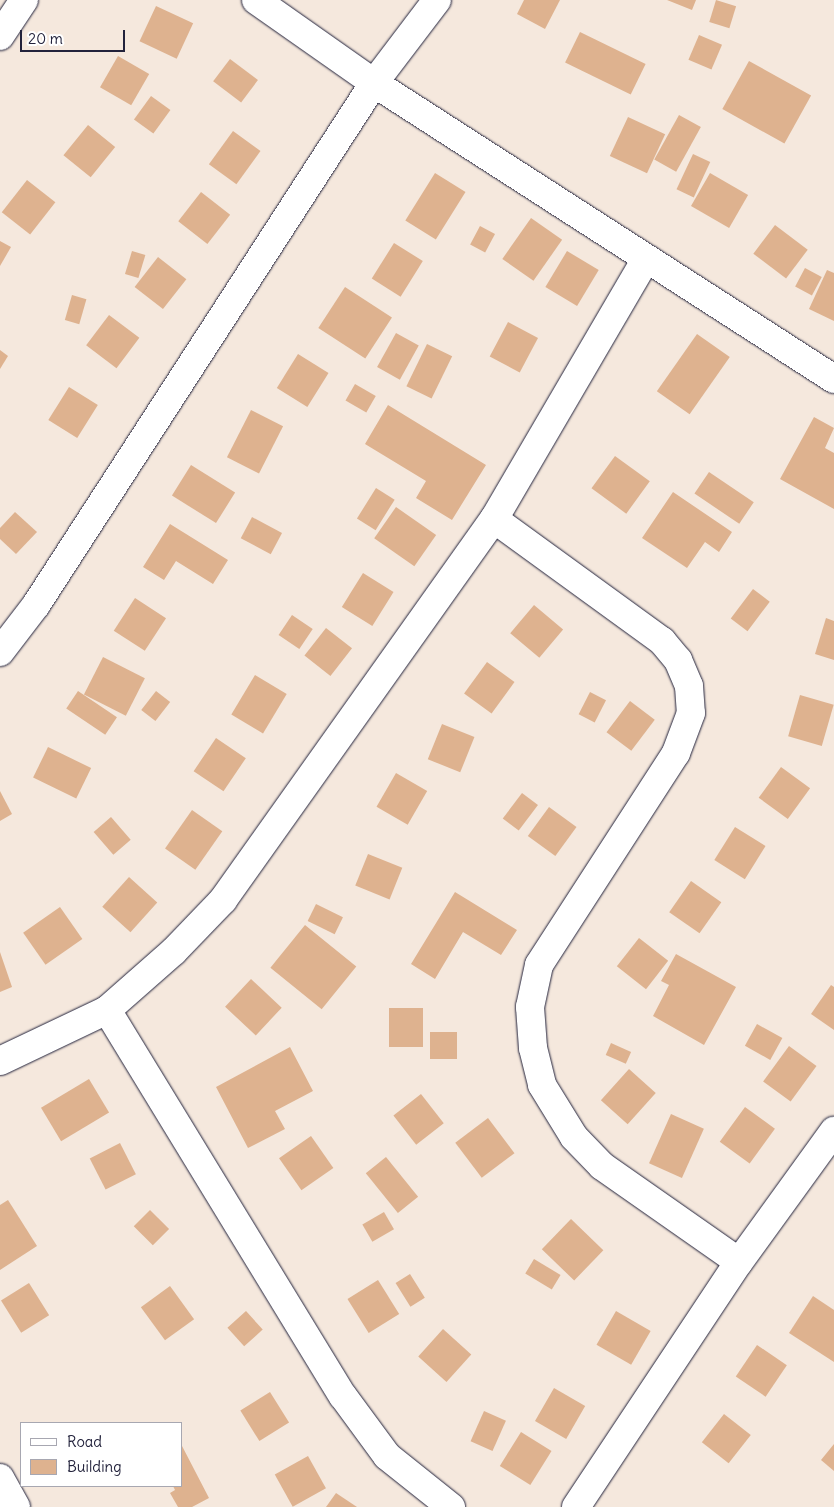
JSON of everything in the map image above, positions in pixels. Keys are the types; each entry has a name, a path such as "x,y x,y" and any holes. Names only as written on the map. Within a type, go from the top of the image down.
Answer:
{"street":[{"path":"256,0 374,84 646,260 834,378"},
{"path":"0,652 42,597 374,84 437,0"},
{"path":"0,1061 107,1010 174,951 223,900 494,519 646,260"},
{"path":"494,519 662,641 678,660 689,686 690,713 676,753 539,965 530,1007 533,1048 542,1085 574,1137 602,1166 739,1262"},
{"path":"107,1010 343,1396 387,1456 451,1507"},
{"path":"576,1507 739,1262 834,1131"},
{"path":"0,1478 16,1507"}],"building":[{"path":"524,0 560,0 545,29 517,14"},
{"path":"667,0 696,0 692,10"},
{"path":"716,0 736,6 729,28 709,22"},
{"path":"156,6 193,23 177,59 140,41"},
{"path":"580,32 646,64 631,95 565,63"},
{"path":"699,35 722,45 711,70 688,60"},
{"path":"118,56 149,74 131,105 100,87"},
{"path":"230,59 258,80 241,102 213,81"},
{"path":"749,61 811,95 784,144 722,109"},
{"path":"151,96 170,110 153,134 134,119"},
{"path":"679,115 701,127 676,172 654,160"},
{"path":"628,117 665,134 647,173 610,156"},
{"path":"88,125 115,147 91,177 63,155"},
{"path":"233,131 261,151 236,184 209,164"},
{"path":"693,154 710,162 694,197 677,189"},
{"path":"435,173 466,192 436,240 405,220"},
{"path":"710,173 748,195 729,228 691,206"},
{"path":"27,180 55,202 30,234 2,212"},
{"path":"201,192 230,215 207,244 178,221"},
{"path":"531,218 562,240 533,281 502,259"},
{"path":"775,225 808,250 786,278 753,254"},
{"path":"480,226 495,234 485,253 470,245"},
{"path":"0,241 11,247 0,266"},
{"path":"394,243 423,261 401,297 372,279"},
{"path":"132,251 145,255 138,278 125,274"},
{"path":"567,251 599,270 577,306 545,287"},
{"path":"158,257 186,279 163,309 135,287"},
{"path":"805,268 822,277 812,295 795,287"},
{"path":"827,270 834,273 834,321 809,309"},
{"path":"345,287 392,317 365,359 318,328"},
{"path":"72,295 86,299 79,324 65,320"},
{"path":"109,315 139,338 116,368 86,345"},
{"path":"508,322 538,338 520,372 490,356"},
{"path":"396,333 419,346 400,380 377,367"},
{"path":"697,334 730,357 690,414 657,391"},
{"path":"427,344 452,356 432,399 406,386"},
{"path":"0,350 8,356 0,369"},
{"path":"298,354 329,373 307,407 277,388"},
{"path":"355,384 376,396 366,412 346,400"},
{"path":"69,387 98,405 77,438 48,420"},
{"path":"388,405 486,465 452,520 416,498 426,481 365,444"},
{"path":"251,410 283,426 259,474 227,457"},
{"path":"814,417 834,428 825,448 834,453 834,509 780,479"},
{"path":"615,456 650,481 626,514 591,488"},
{"path":"191,465 235,493 216,523 172,496"},
{"path":"709,472 754,502 739,524 694,494"},
{"path":"376,488 395,500 376,530 357,519"},
{"path":"673,492 732,532 719,552 705,542 687,568 642,538"},
{"path":"396,507 436,535 414,566 374,538"},
{"path":"15,512 37,532 16,554 0,539 0,528"},
{"path":"252,517 282,533 271,554 241,538"},
{"path":"170,524 228,560 213,584 176,561 164,580 143,567"},
{"path":"363,573 394,592 372,626 342,607"},
{"path":"753,589 770,602 748,631 731,619"},
{"path":"135,598 166,618 145,651 114,631"},
{"path":"534,605 563,629 539,658 510,633"},
{"path":"292,615 313,629 299,649 279,635"},
{"path":"826,618 834,621 834,660 815,654"},
{"path":"326,628 352,648 330,676 304,656"},
{"path":"103,657 145,678 126,716 84,694"},
{"path":"487,662 515,682 492,714 464,694"},
{"path":"255,675 287,694 263,733 231,714"},
{"path":"78,691 117,717 105,735 66,708"},
{"path":"156,691 170,702 155,721 141,710"},
{"path":"590,692 606,700 595,722 579,714"},
{"path":"800,695 834,705 822,746 788,736"},
{"path":"630,701 655,720 631,751 607,732"},
{"path":"442,724 474,737 460,772 428,759"},
{"path":"216,738 246,758 223,791 194,771"},
{"path":"48,747 91,768 76,799 33,778"},
{"path":"781,767 810,788 788,819 759,798"},
{"path":"396,773 427,791 408,825 376,807"},
{"path":"0,791 12,814 0,821"},
{"path":"522,793 538,805 519,831 503,819"},
{"path":"549,807 577,827 555,856 528,836"},
{"path":"192,810 222,831 195,870 165,849"},
{"path":"111,817 131,840 113,855 94,832"},
{"path":"735,827 766,846 745,879 714,860"},
{"path":"368,854 402,868 390,899 355,886"},
{"path":"129,877 157,902 130,932 102,907"},
{"path":"691,881 721,902 700,933 669,912"},
{"path":"455,892 517,930 501,955 463,932 435,979 411,964"},
{"path":"316,904 343,917 335,934 308,921"},
{"path":"60,907 82,939 46,965 23,933"},
{"path":"305,925 356,967 322,1009 270,968"},
{"path":"639,938 668,961 646,989 617,966"},
{"path":"0,952 12,987 0,992"},
{"path":"676,954 736,987 704,1045 653,1016 669,985 661,981"},
{"path":"251,979 282,1008 256,1035 225,1007"},
{"path":"831,985 834,987 834,1030 811,1014"},
{"path":"389,1008 423,1008 423,1047 389,1047"},
{"path":"757,1024 782,1038 770,1060 745,1046"},
{"path":"430,1032 457,1032 457,1059 430,1059"},
{"path":"611,1043 631,1052 626,1064 606,1055"},
{"path":"789,1046 817,1066 791,1102 763,1082"},
{"path":"290,1047 313,1091 275,1111 285,1129 248,1148 216,1087"},
{"path":"629,1069 656,1093 628,1124 601,1100"},
{"path":"89,1079 109,1112 61,1141 41,1108"},
{"path":"421,1094 444,1123 416,1145 393,1116"},
{"path":"745,1107 775,1129 750,1164 720,1142"},
{"path":"671,1114 704,1129 682,1178 649,1163"},
{"path":"488,1118 514,1153 482,1178 455,1143"},
{"path":"311,1136 333,1168 301,1190 279,1158"},
{"path":"120,1143 136,1174 106,1190 90,1158"},
{"path":"386,1157 418,1197 398,1213 366,1173"},
{"path":"8,1200 37,1246 0,1270 0,1205"},
{"path":"150,1210 169,1229 153,1245 134,1226"},
{"path":"384,1212 394,1229 372,1242 362,1224"},
{"path":"571,1219 603,1250 574,1280 542,1249"},
{"path":"534,1259 561,1275 552,1290 525,1274"},
{"path":"410,1274 425,1298 410,1307 396,1283"},
{"path":"378,1280 399,1314 369,1333 347,1299"},
{"path":"29,1283 49,1315 21,1333 1,1300"},
{"path":"170,1286 194,1319 165,1340 141,1307"},
{"path":"813,1296 834,1310 834,1362 789,1333"},
{"path":"246,1311 263,1330 244,1346 227,1328"},
{"path":"616,1311 651,1331 631,1365 596,1345"},
{"path":"443,1329 471,1354 446,1382 418,1356"},
{"path":"757,1345 787,1365 766,1397 736,1377"},
{"path":"554,1388 585,1406 566,1439 535,1421"},
{"path":"270,1392 289,1423 259,1441 240,1411"},
{"path":"484,1411 506,1421 493,1451 471,1441"},
{"path":"724,1414 751,1435 729,1463 702,1442"},
{"path":"521,1432 552,1451 530,1485 500,1466"},
{"path":"834,1444 834,1471 821,1460"},
{"path":"182,1446 209,1498 192,1507 178,1507 170,1493 175,1490 174,1487 182,1487"},
{"path":"308,1456 326,1488 293,1507 275,1474"},
{"path":"336,1493 357,1507 326,1507"}]}
